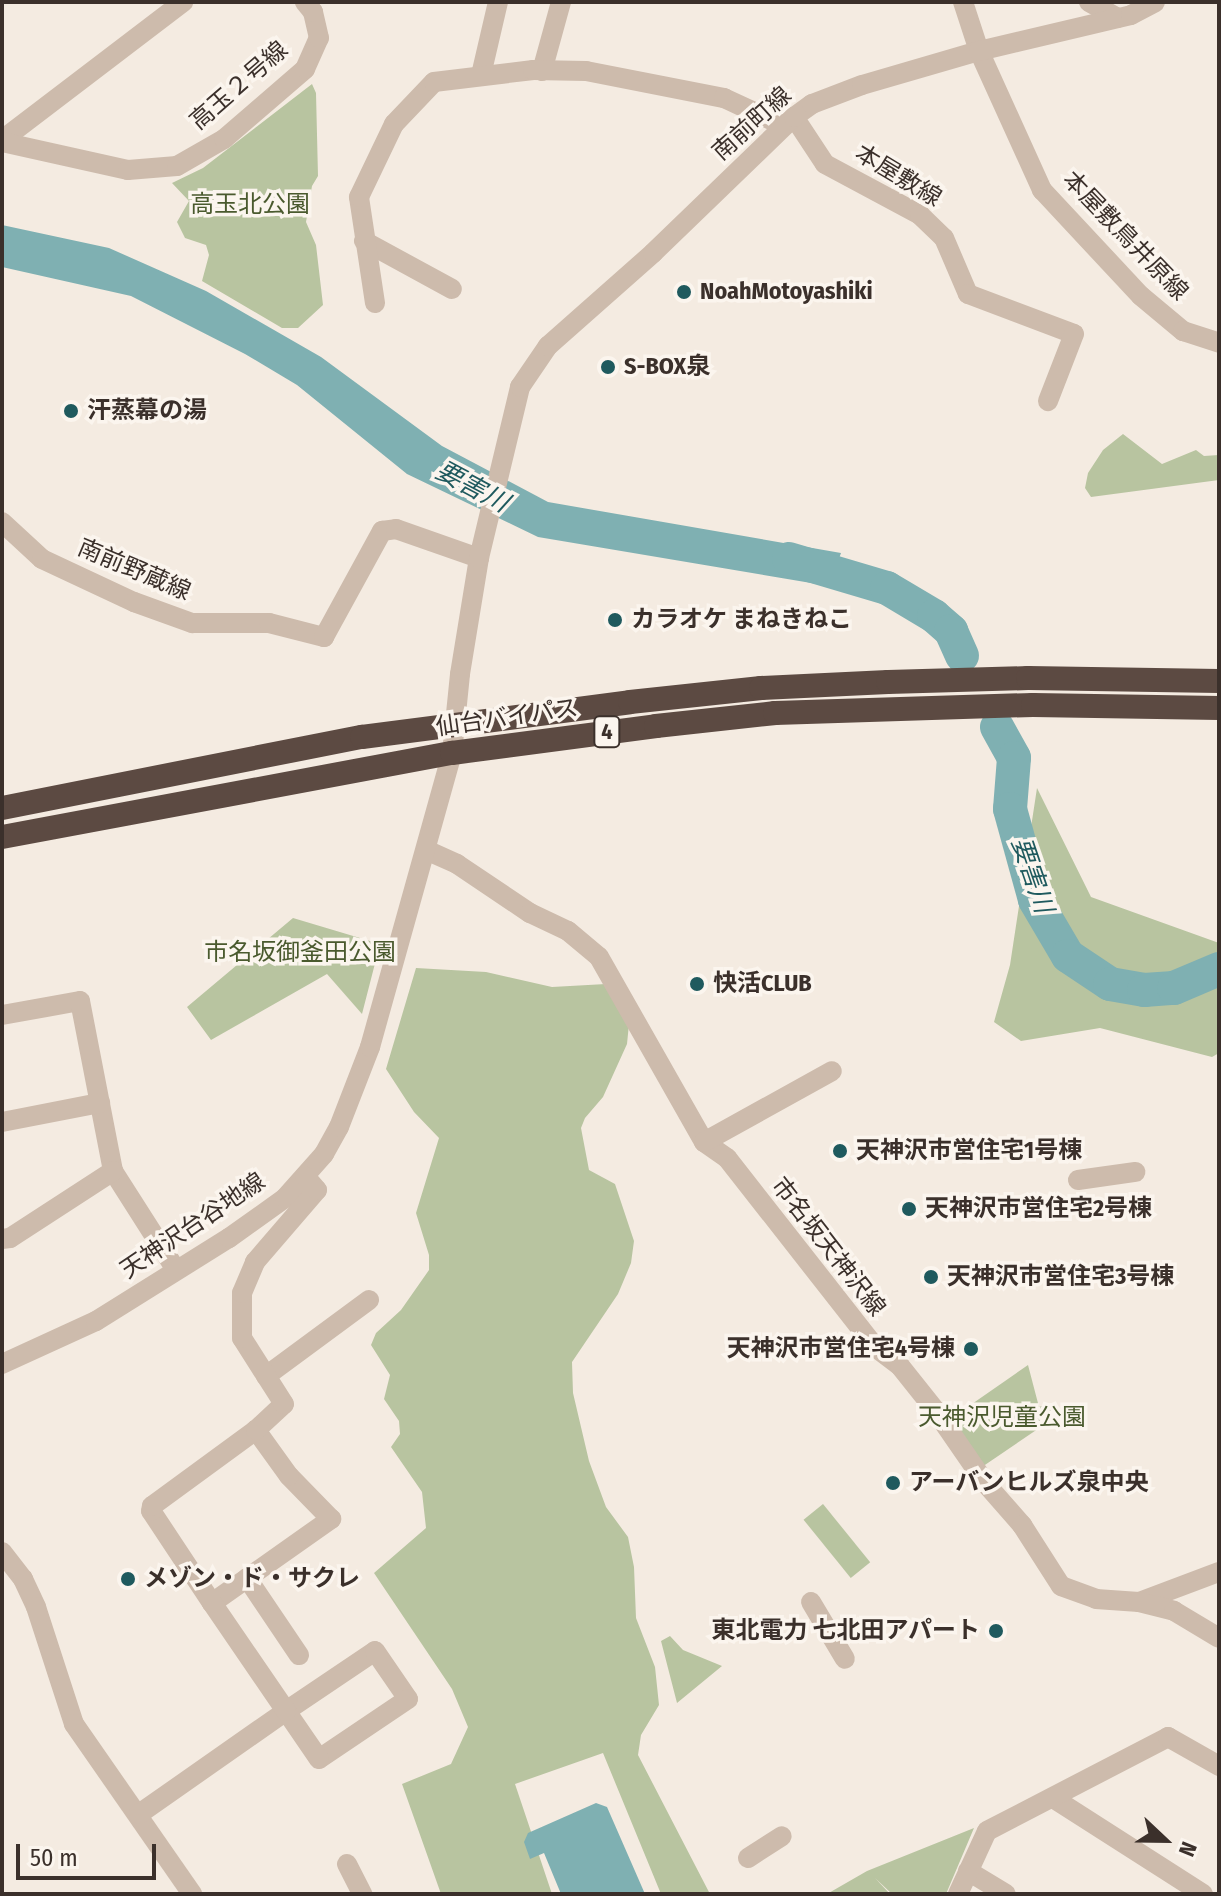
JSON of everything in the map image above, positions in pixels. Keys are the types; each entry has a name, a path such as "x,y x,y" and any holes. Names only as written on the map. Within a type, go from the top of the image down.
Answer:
{"highway":[{"name":"仙台バイパス","path":"2,808 244,759 455,724 761,688 1028,678 1219,681"},
{"name":"仙台バイパス","path":"2,837 452,753 775,713 1033,705 1219,708"}],"street":[{"path":"2,141 183,2"},
{"name":"高玉２号線","path":"2,141 128,170 177,166 224,139 305,69 319,38 313,12 305,2"},
{"path":"481,75 498,2"},
{"path":"542,71 561,2"},
{"name":"本屋敷鳥井原線","path":"963,2 979,51 1042,190 1141,296 1183,331 1219,343"},
{"path":"1089,2 1118,18"},
{"name":"南前町線","path":"480,550 520,387 548,346 653,253 789,122 812,104 862,85 979,51 1118,18 1155,2"},
{"path":"375,303 359,197 394,124 434,82 481,75 586,71 712,95 789,122"},
{"name":"本屋敷線","path":"789,122 825,164 920,215 944,238 968,294 1074,334 1048,401"},
{"path":"364,241 452,289"},
{"name":"南前野蔵線","path":"2,522 42,559 192,623 269,623 324,637 382,531 396,529 480,550"},
{"name":"天神沢台谷地線","path":"2,1364 96,1321 176,1270 285,1198 324,1154 351,1102 452,753 480,550"},
{"name":"市名坂天神沢線","path":"426,850 457,864 589,946 608,972 704,1142 727,1158 875,1347 909,1377 986,1484 1022,1525 1061,1586 1096,1599 1139,1602 1219,1572"},
{"path":"2,1015 80,1001 113,1171 176,1270"},
{"path":"704,1142 832,1071"},
{"path":"2,1122 100,1103"},
{"path":"2,1239 10,1238 113,1171"},
{"path":"1078,1180 1135,1172"},
{"path":"139,1814 286,1711 375,1651 408,1699 322,1759 286,1711 151,1511 152,1506 256,1430 284,1404 242,1338 242,1293 255,1262 317,1190 305,1176"},
{"path":"266,1376 369,1300"},
{"path":"212,1603 247,1578 336,1526 289,1476 256,1430"},
{"path":"2,1552 23,1579 36,1607 74,1724 192,1894"},
{"path":"247,1578 299,1655"},
{"path":"811,1602 845,1659"},
{"path":"1139,1602 1174,1611 1219,1638"},
{"path":"958,1894 987,1831 1168,1737 1219,1766"},
{"path":"1053,1798 1203,1894"},
{"path":"748,1858 782,1836"},
{"path":"347,1864 362,1894"},
{"path":"968,1871 1006,1894"}],"green space":[{"name":"高玉北公園","path":"312,84 316,93 318,176 312,186 306,222 316,245 323,305 298,328 282,328 202,281 209,255 206,245 185,238 177,222 189,201 172,183 203,168"},
{"path":"1123,434 1162,464 1196,450 1204,456 1219,455 1219,480 1091,497 1085,488 1088,473 1103,450"},
{"path":"1037,788 1091,897 1219,943 1219,1053 1212,1057 1100,1028 1021,1041 994,1022 1010,965"},
{"name":"市名坂御釜田公園","path":"293,918 380,944 362,1014 327,974 211,1040 187,1007"},
{"path":"416,968 486,972 552,987 606,984 629,1024 627,1044 603,1097 585,1118 581,1128 589,1170 615,1184 634,1241 631,1263 618,1294 572,1362 573,1393 589,1461 606,1507 628,1537 634,1567 636,1618 655,1667 659,1705 641,1735 638,1755 710,1894 661,1894 603,1753 515,1784 552,1894 441,1894 402,1784 451,1764 468,1727 452,1689 374,1573 426,1528 422,1492 391,1447 400,1434 399,1421 384,1399 390,1375 371,1345 376,1333 401,1310 429,1270 429,1255 416,1213 439,1138 414,1112 386,1069"},
{"name":"天神沢児童公園","path":"1028,1365 1039,1407 1048,1404 1054,1418 979,1469 946,1422"},
{"path":"823,1504 870,1562 851,1578 804,1520"},
{"path":"670,1636 683,1650 722,1666 677,1703 661,1641"},
{"path":"974,1828 946,1894 892,1894 875,1878 890,1894 827,1894 867,1871"}],"water":[{"path":"2,225 109,248 206,291 321,357 442,446 548,502 841,553 829,586 538,537 407,474 297,385 245,354 131,296 2,267"},
{"path":"596,1803 607,1807 645,1894 561,1894 544,1853 530,1859 524,1842 528,1833"}],"waterway":[{"name":"要害川","path":"789,559 887,588 934,616 951,631 962,656"},
{"name":"要害川","path":"997,727 1014,758 1010,809 1035,900 1068,956 1110,984 1144,990 1174,988 1219,969"}],"place":[{"name":"NoahMotoyashiki","path":"684,292"},
{"name":"S-BOX泉","path":"608,367"},
{"name":"汗蒸幕の湯","path":"71,411"},
{"name":"カラオケ まねきねこ","path":"615,620"},
{"name":"快活CLUB","path":"697,984"},
{"name":"天神沢市営住宅1号棟","path":"840,1151"},
{"name":"天神沢市営住宅2号棟","path":"909,1209"},
{"name":"天神沢市営住宅3号棟","path":"931,1277"},
{"name":"天神沢市営住宅4号棟","path":"971,1349"},
{"name":"アーバンヒルズ泉中央","path":"893,1483"},
{"name":"メゾン・ド・サクレ","path":"128,1579"},
{"name":"東北電力 七北田アパート","path":"996,1631"}]}
